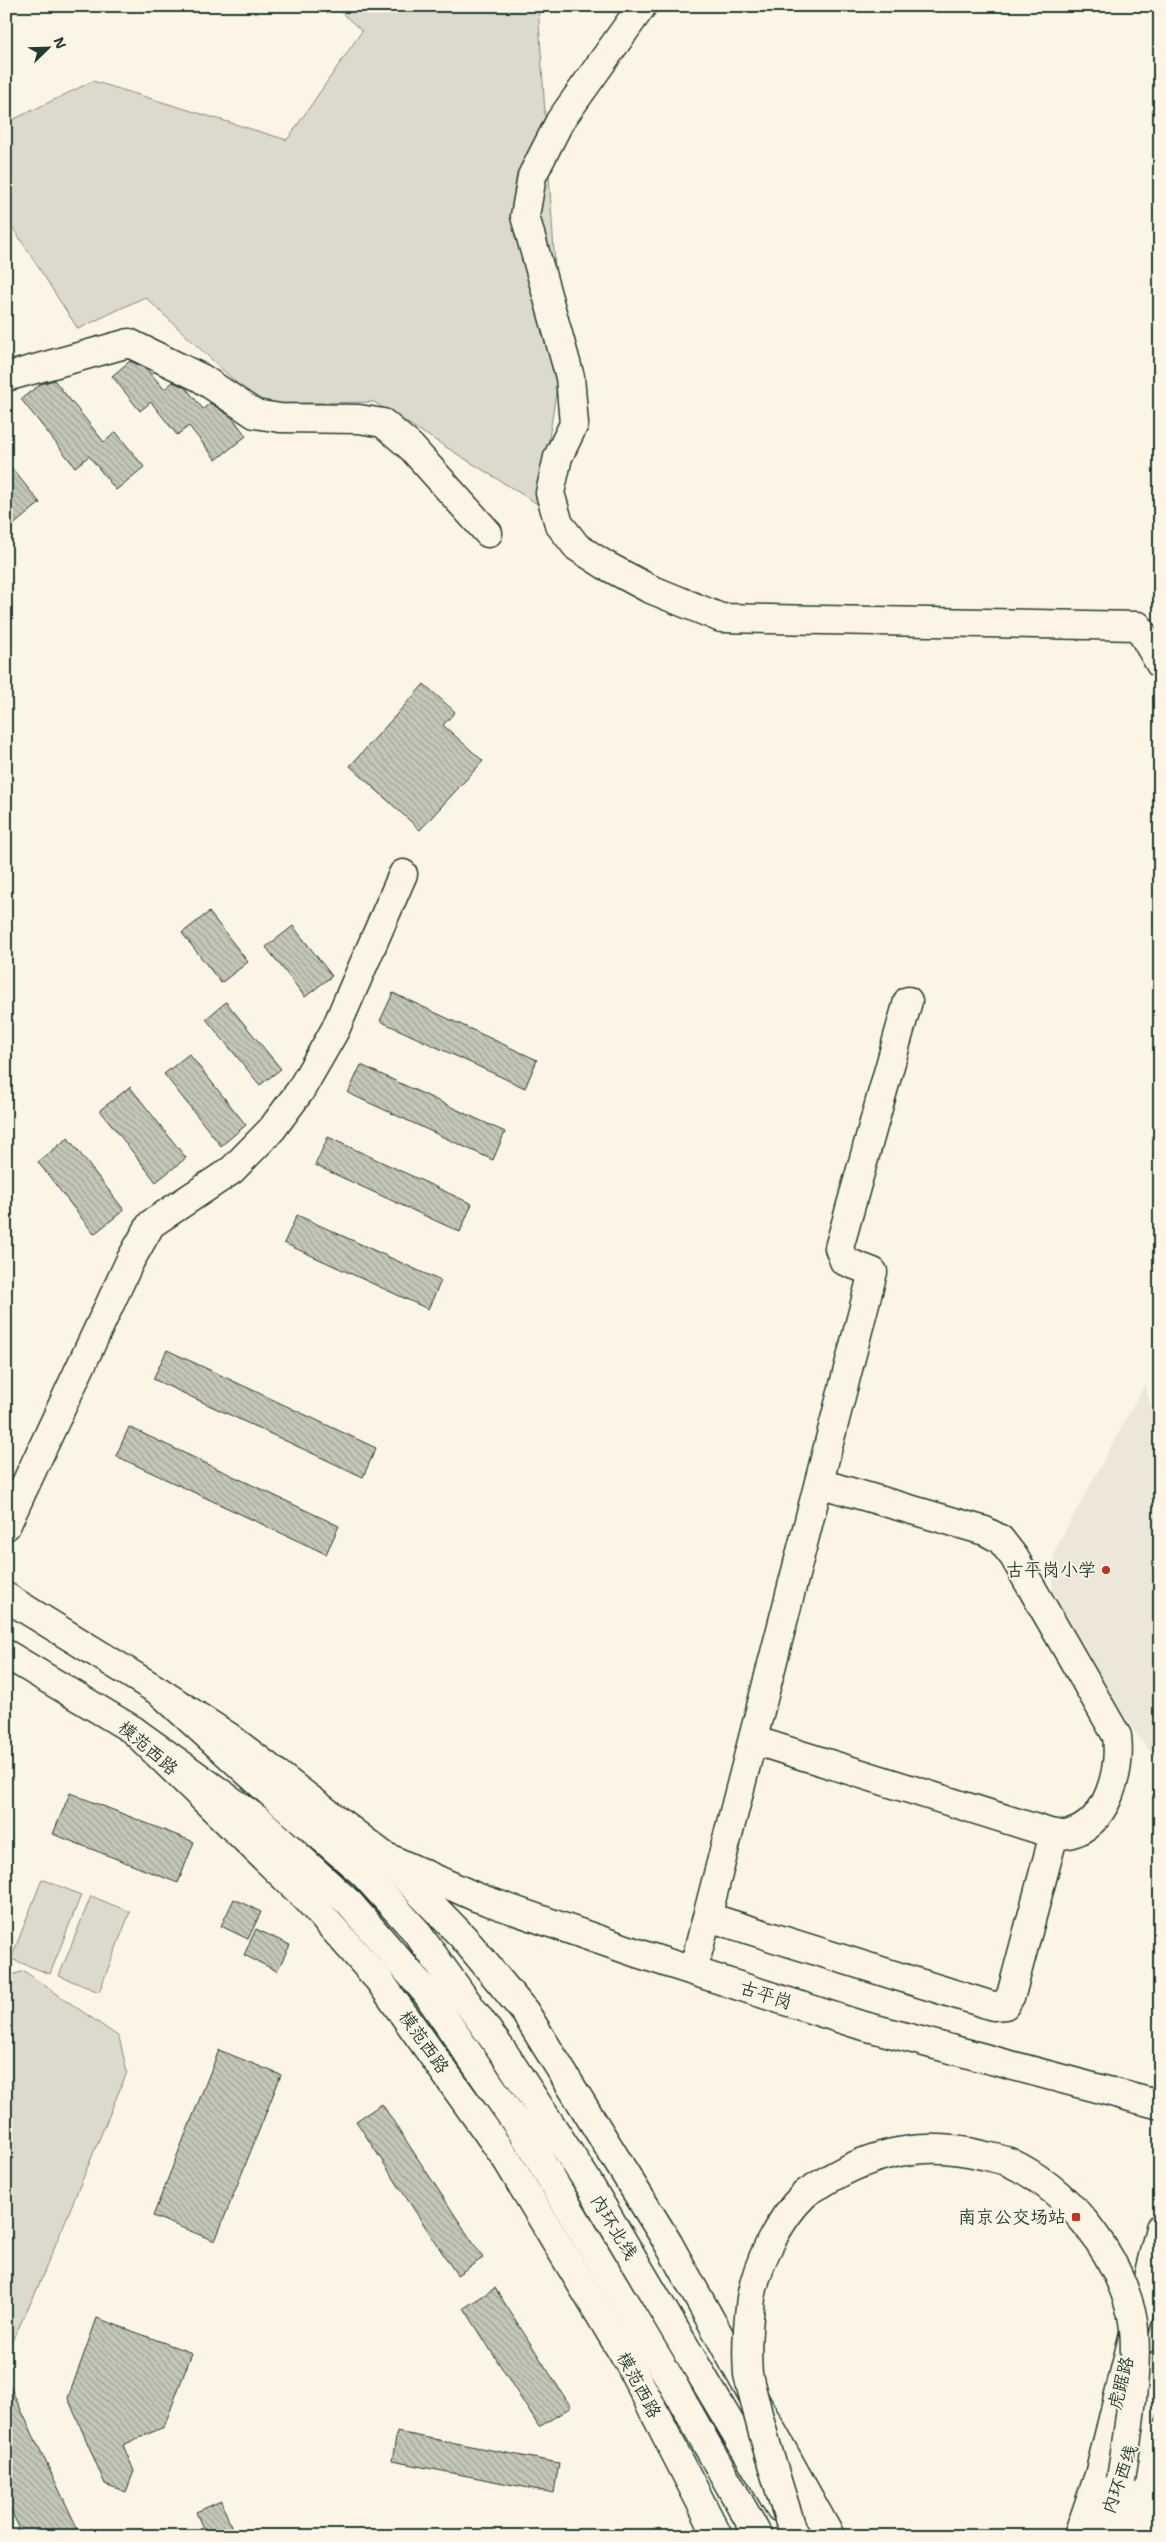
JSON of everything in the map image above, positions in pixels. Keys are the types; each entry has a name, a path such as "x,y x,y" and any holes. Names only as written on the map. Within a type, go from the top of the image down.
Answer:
{"main road":[{"path":"642,6 560,121 532,176 525,216 570,377 574,424 558,457 550,493 559,524 577,547 604,565 648,588 721,618 1138,626 1160,664"},
{"path":"6,377 129,343 201,378 255,414 280,418 359,419 383,424 411,447 488,533"},
{"path":"6,1526 130,1261 151,1224 232,1170 278,1122 300,1091 335,1030 403,874"},
{"path":"693,1971 873,1272 844,1261 839,1248 908,1001"},
{"path":"753,1740 1054,1834 1069,1835 1091,1823 1102,1809 1113,1781 1119,1754 1117,1736 1014,1557 1000,1540 985,1531 818,1483"},
{"path":"6,1597 230,1737 383,1855 463,1937 525,2012 668,2243 830,2536"},
{"name":"模范西路","path":"6,1654 133,1730 308,1900 379,1980 507,2160 630,2366 718,2536"},
{"name":"内环北线","path":"160,1692 265,1788 364,1874 415,1930 506,2056 586,2178 794,2532"},
{"name":"内环北线","path":"133,1730 260,1822 349,1904 426,1992 535,2151 670,2379 758,2536"},
{"path":"708,1917 993,2006 1005,2005 1012,1995 1054,1834"},
{"name":"古平岗","path":"383,1855 476,1898 857,2024 1160,2105"},
{"path":"794,2532 762,2432 748,2374 751,2300 758,2267 780,2227 804,2194 839,2173 871,2158 898,2151 928,2147 967,2152 1007,2161 1044,2182 1073,2210 1100,2243 1121,2280 1132,2314 1134,2349 1130,2413 1121,2480"},
{"name":"虎踞路","path":"1078,2536 1099,2475 1160,2228"},
{"name":"内环西线","path":"1099,2536 1121,2480 1160,2364"},
{"name":"内环西线","path":"1124,2536 1160,2435"},
{"path":"1145,2536 1160,2494"}],"shaded area":[{"path":"334,6 538,6 561,359 539,505 374,402 259,404 145,297 78,329 6,217 6,123 93,81 287,140 362,31"},
{"name":"古平岗小学","path":"1145,1384 1160,1442 1160,1758 1150,1751 1136,1734 1058,1611 1052,1590 1055,1550"},
{"path":"42,1879 81,1895 50,1974 11,1959"},
{"path":"91,1896 130,1912 99,1992 59,1976"},
{"path":"24,1971 119,2037 127,2072 35,2294 6,2353 6,1977"}],"building":[{"path":"130,361 147,369 164,389 173,382 186,388 203,409 210,403 232,417 246,436 216,460 189,426 177,435 151,402 140,411 112,376"},
{"path":"54,380 104,442 116,432 144,467 116,490 89,456 75,467 21,399 41,384"},
{"path":"6,461 40,503 6,531"},
{"path":"424,684 455,712 443,725 483,761 420,830 350,766"},
{"path":"209,912 248,962 221,983 182,933"},
{"path":"293,926 332,976 305,997 266,947"},
{"path":"393,993 537,1060 525,1088 380,1021"},
{"path":"226,1002 281,1069 260,1085 206,1019"},
{"path":"189,1054 246,1125 221,1146 164,1074"},
{"path":"361,1065 505,1132 493,1160 348,1093"},
{"path":"130,1087 186,1158 156,1182 100,1110"},
{"path":"328,1137 472,1204 460,1232 315,1165"},
{"path":"68,1138 124,1210 94,1234 38,1162"},
{"path":"297,1215 441,1281 428,1309 284,1243"},
{"path":"167,1350 376,1448 363,1477 153,1379"},
{"path":"129,1427 339,1526 326,1554 116,1456"},
{"path":"70,1793 194,1842 178,1883 53,1834"},
{"path":"234,1899 261,1912 248,1939 221,1926"},
{"path":"256,1929 290,1945 277,1971 244,1955"},
{"path":"219,2050 281,2075 215,2241 153,2216"},
{"path":"382,2104 483,2258 457,2275 356,2121"},
{"path":"495,2288 571,2407 539,2427 464,2308"},
{"path":"97,2318 192,2353 164,2427 123,2445 134,2471 126,2492 105,2484 68,2398"},
{"path":"6,2378 81,2536 23,2536 6,2500"},
{"path":"397,2432 559,2463 554,2493 392,2461"},
{"path":"221,2501 235,2536 206,2536 196,2512"}],"place":[{"name":"古平岗小学","path":"1106,1570"},
{"name":"南京公交场站","path":"1076,2217"}]}
